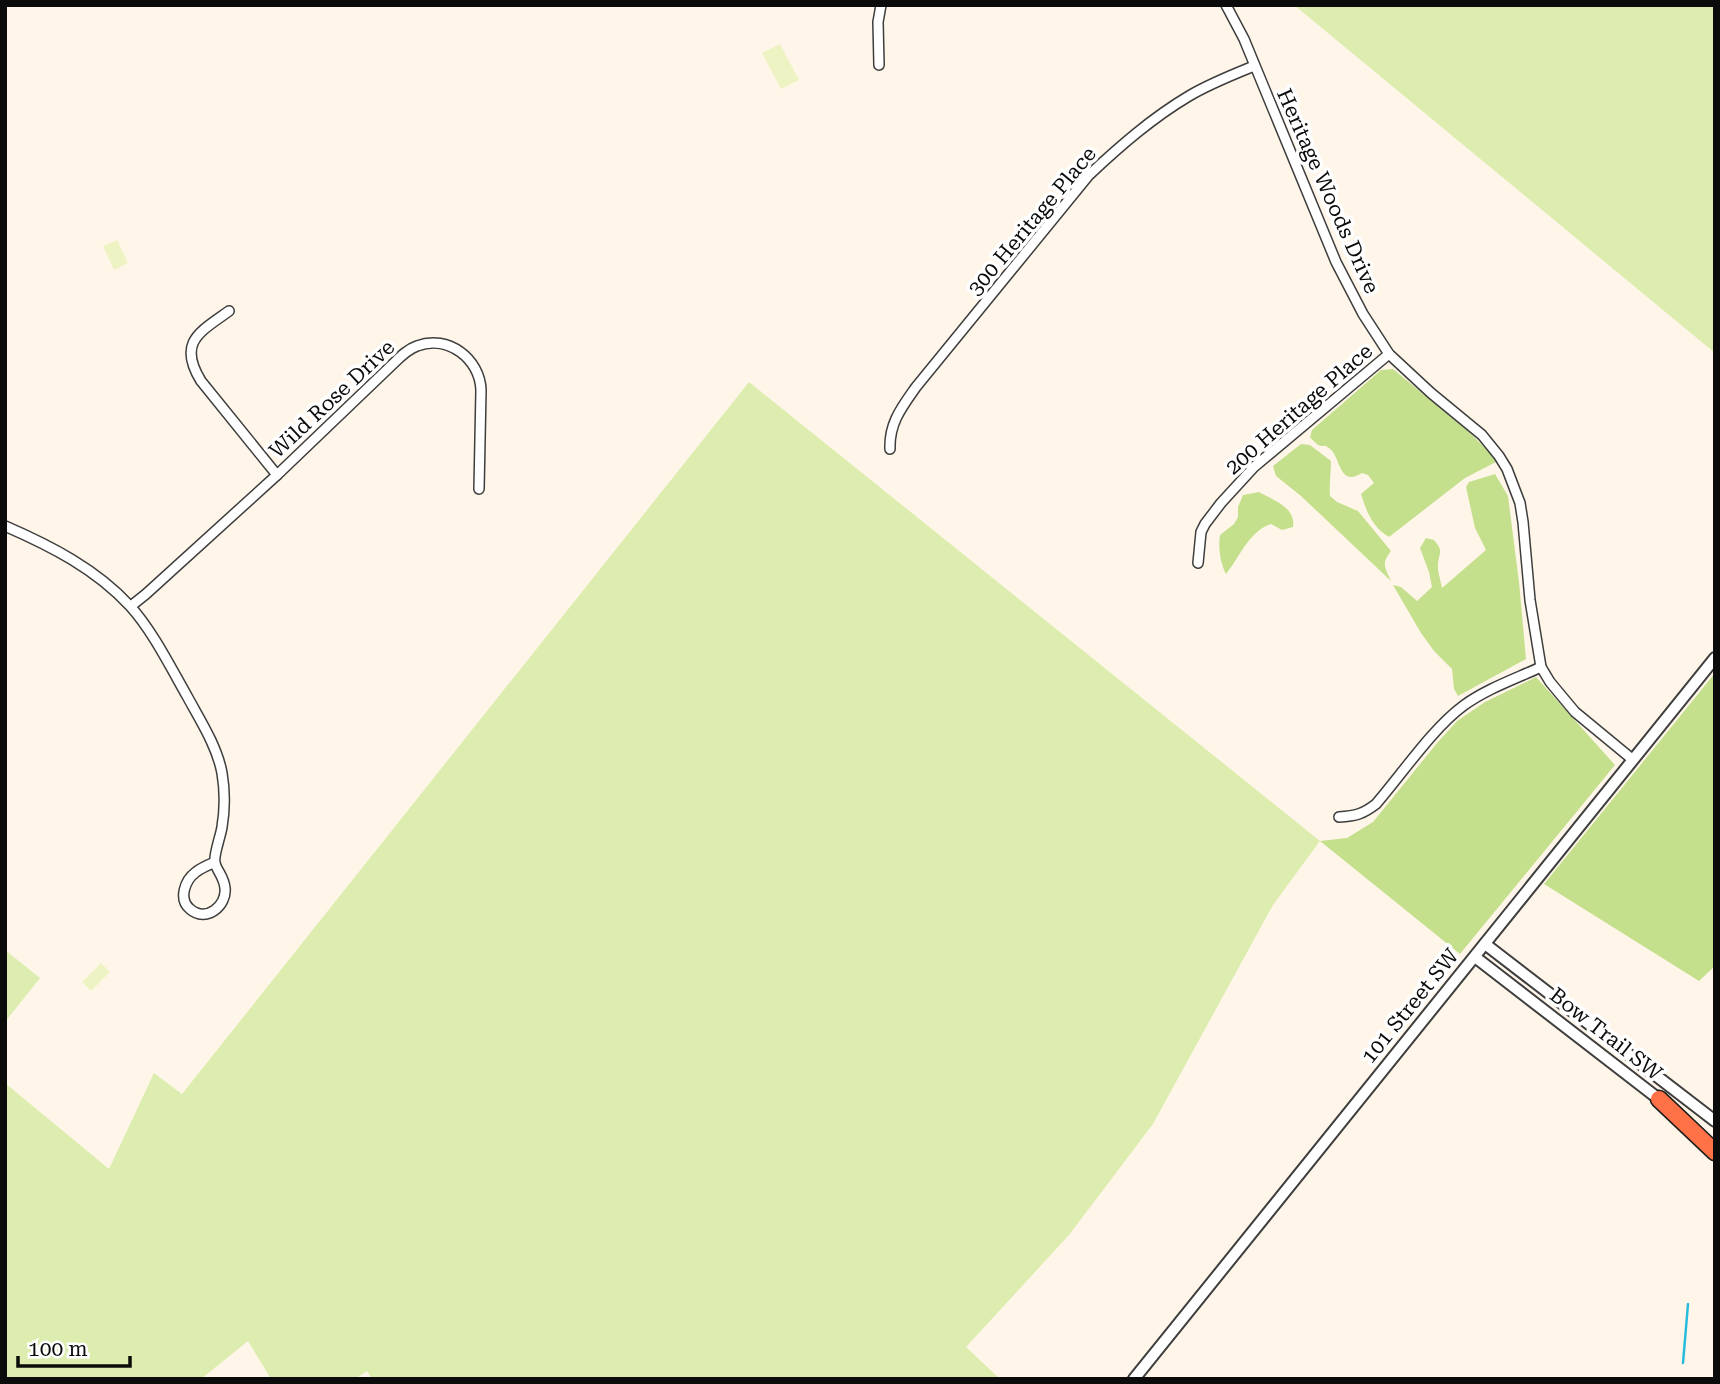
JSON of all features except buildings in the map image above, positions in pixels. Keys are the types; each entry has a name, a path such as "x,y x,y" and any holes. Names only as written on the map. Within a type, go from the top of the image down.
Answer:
{"highway":[{"path":"1658,1099 1715,1152"}],"street":[{"path":"879,65 878,22 881,5"},
{"name":"Heritage Woods Drive","path":"1226,5 1244,39 1342,274 1363,314 1389,354 1482,435 1507,469 1520,503 1530,600 1541,667 1575,712 1632,759"},
{"name":"300 Heritage Place","path":"890,449 891,429 903,405 1089,175 1139,131 1180,102 1223,78 1254,66"},
{"path":"229,311 195,338 190,351 193,368 276,475"},
{"name":"Wild Rose Drive","path":"131,606 416,346 432,342 444,344 464,354 478,374 481,390 479,489"},
{"name":"200 Heritage Place","path":"1198,563 1200,532 1221,503 1254,467 1389,354"},
{"path":"5,526 73,559 98,576 131,606 168,663 215,750 222,772 222,827 215,863 225,886 224,898 213,912 205,915 196,913 184,900 184,889 194,873 215,863"},
{"name":"101 Street SW","path":"1134,1379 1715,658"},
{"path":"1339,817 1357,816 1376,804 1429,740 1462,707 1480,695 1541,667"},
{"name":"Bow Trail SW","path":"1485,944 1715,1121"},
{"name":"Bow Trail SW","path":"1475,957 1715,1140"}],"green space":[{"path":"1294,5 1715,5 1715,353"},
{"path":"780,44 799,80 781,89 762,53"},
{"path":"117,240 128,263 114,270 103,246"},
{"path":"1393,369 1469,432 1496,462 1465,478 1389,537 1374,524 1363,500 1361,494 1374,483 1368,475 1362,473 1348,477 1333,452 1318,445 1310,437 1312,430 1381,370"},
{"path":"749,382 1320,841 1273,905 1153,1124 1069,1235 966,1347 1000,1379 372,1379 367,1371 355,1379 271,1379 248,1341 201,1379 5,1379 5,1083 109,1169 154,1073 182,1094"},
{"path":"1301,444 1310,445 1331,461 1330,496 1358,511 1391,551 1385,566 1391,581 1276,476 1273,466"},
{"path":"1495,474 1508,496 1526,659 1458,696 1454,689 1452,669 1421,633 1393,585 1401,587 1417,601 1432,587 1420,548 1426,538 1434,540 1440,549 1438,566 1442,588 1486,550 1475,528 1466,487 1469,482"},
{"path":"1259,492 1287,509 1293,520 1293,527 1282,530 1271,524 1263,527 1251,538 1226,574 1220,555 1220,535 1234,524 1243,495"},
{"path":"1715,673 1715,966 1699,981 1544,884"},
{"path":"1536,677 1615,765 1460,954 1320,841 1347,838 1373,822 1457,721 1485,702"},
{"path":"5,950 40,978 5,1022"},
{"path":"101,963 110,972 91,991 82,982"}],"waterway":[{"path":"1683,1363 1688,1304"}]}
